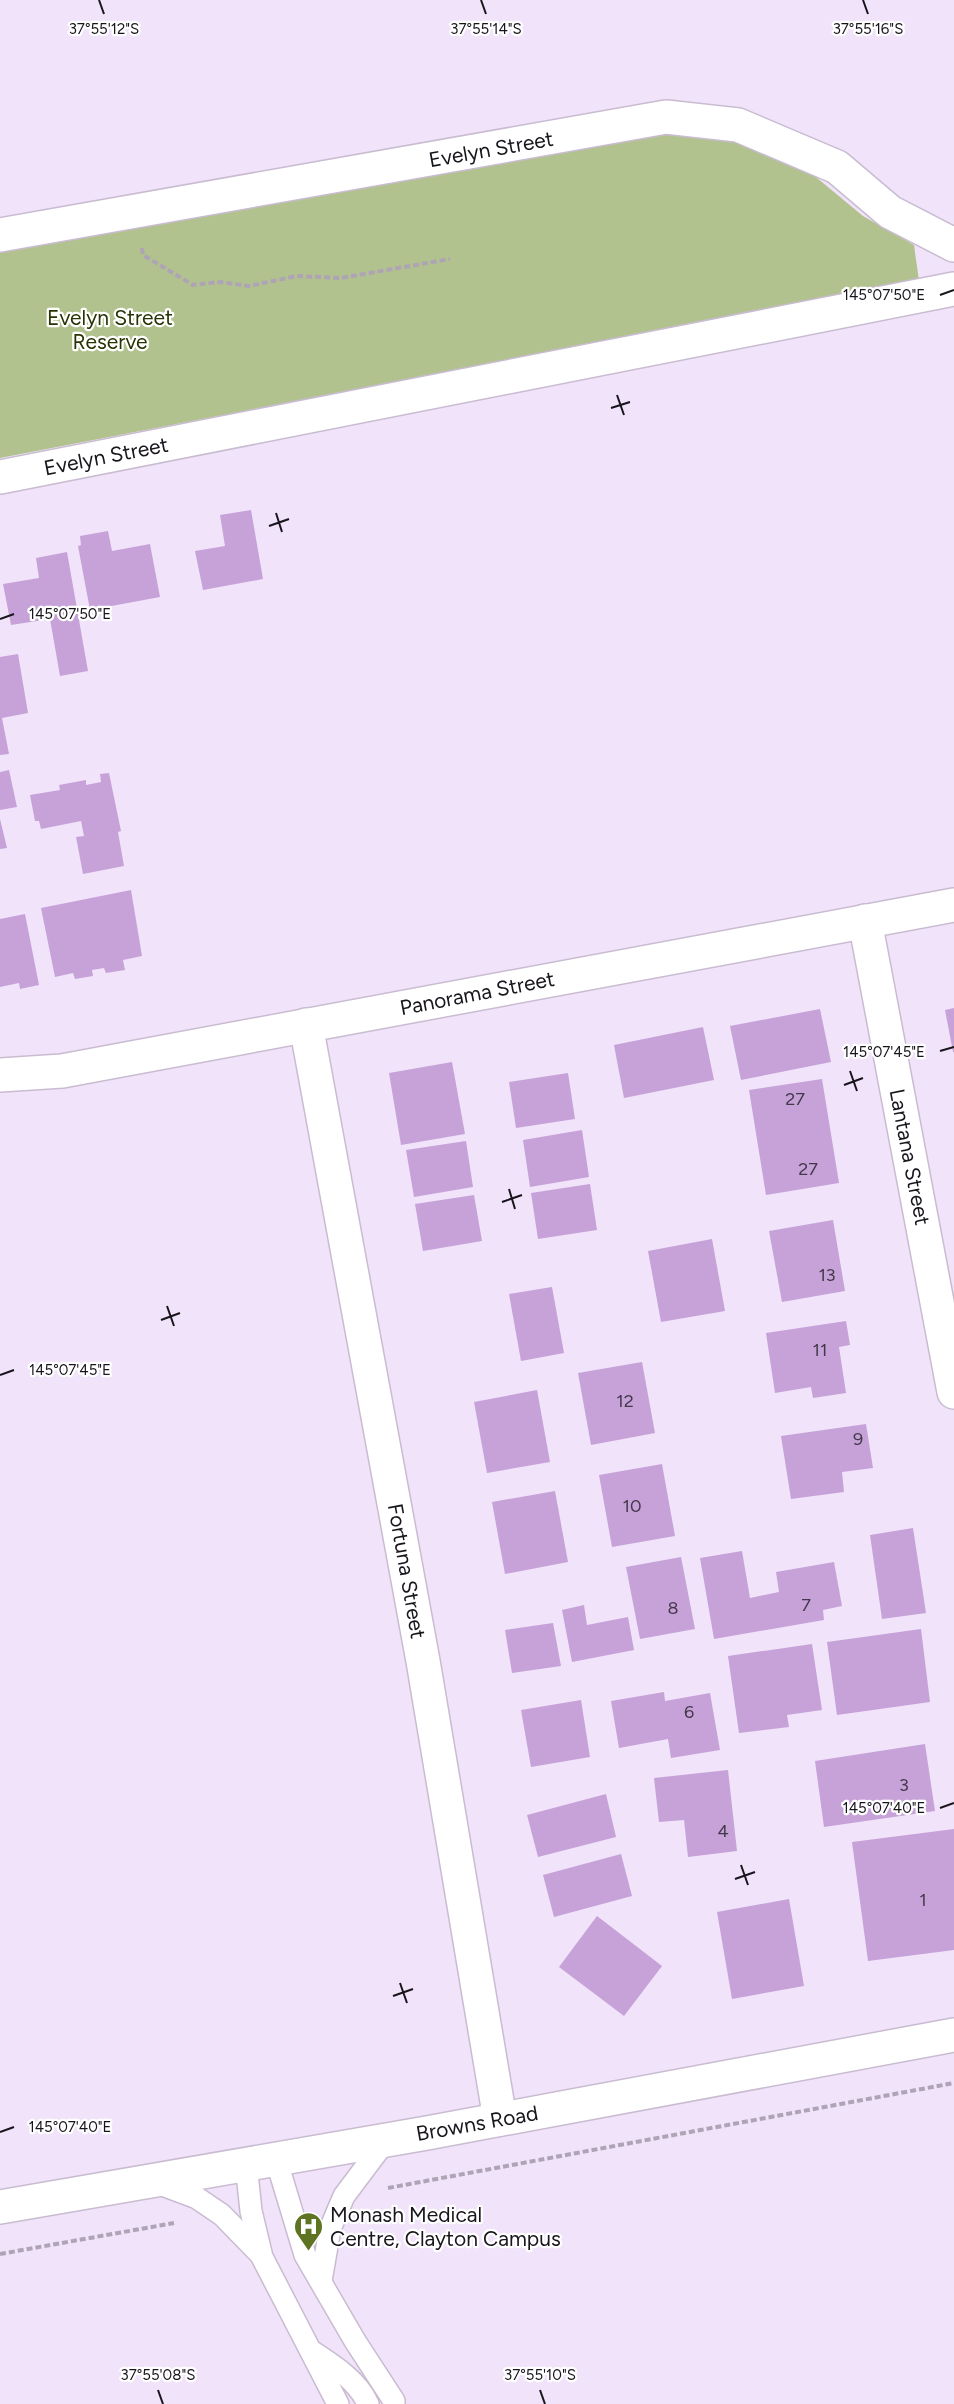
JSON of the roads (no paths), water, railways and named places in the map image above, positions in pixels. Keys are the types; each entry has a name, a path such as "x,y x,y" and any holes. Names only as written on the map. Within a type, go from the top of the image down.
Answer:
{"street":[{"name":"Evelyn Street","path":"0,235 666,117 738,124 837,167 890,212 954,245"},
{"name":"Evelyn Street","path":"0,477 954,289"},
{"name":"Panorama Street","path":"0,1075 62,1071 954,905"},
{"name":"Lantana Street","path":"865,921 954,1392"},
{"name":"Fortuna Street","path":"306,1025 423,1660 500,2119"},
{"name":"Browns Road","path":"0,2207 386,2140 954,2035"}],"lane":[{"path":"321,2281 330,2229 344,2196 386,2140"},
{"path":"261,2162 251,2211 262,2257 338,2404"},
{"path":"261,2162 305,2255 394,2404"},
{"path":"151,2181 190,2194 222,2214 262,2257"},
{"path":"311,2351 338,2368 364,2395 368,2404"}],"place":[{"name":"Monash Medical Centre, Clayton Campus","path":"309,2252"}],"park label":[{"name":"Evelyn Street Reserve","path":"110,329"}]}
